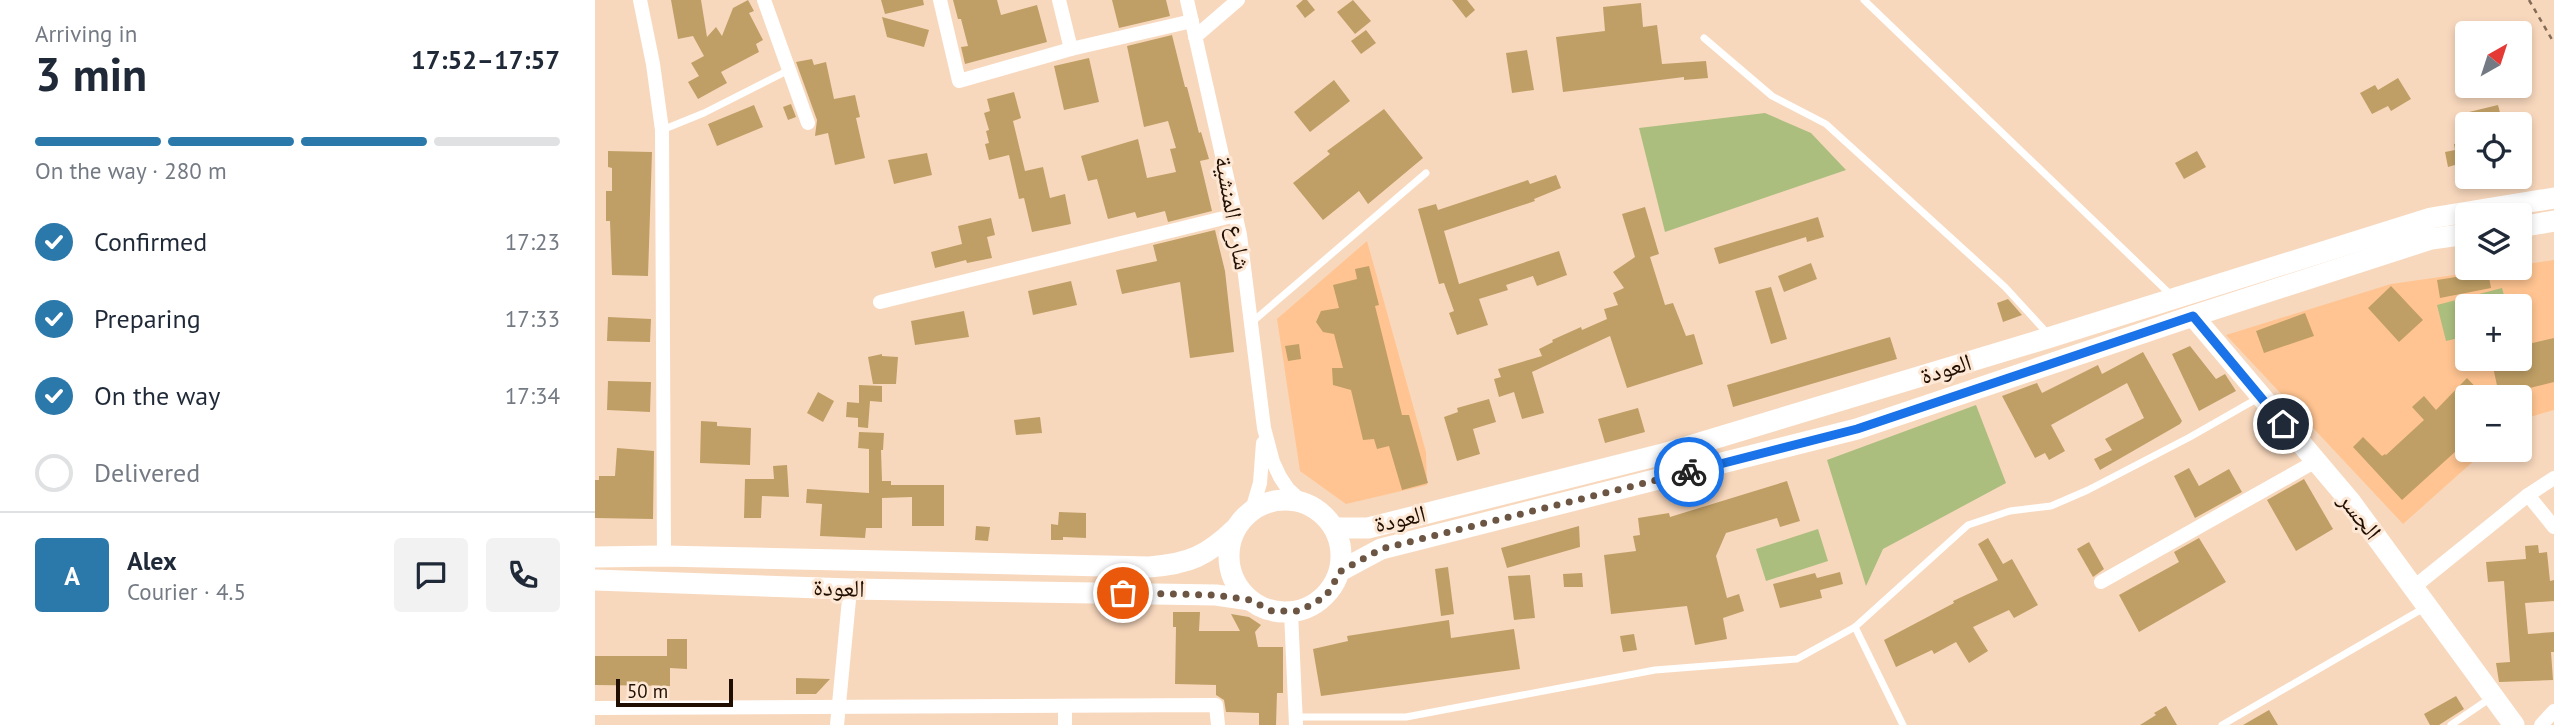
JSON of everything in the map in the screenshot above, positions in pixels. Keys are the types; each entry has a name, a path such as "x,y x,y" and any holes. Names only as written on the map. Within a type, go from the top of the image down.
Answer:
{"main road":[{"name":"العودة","path":"1335,528 1368,528 1663,454 2431,218 2554,198"},
{"path":"2532,225 2554,221"},
{"name":"العودة","path":"1341,571 1381,549 1857,429 2431,239 2455,236"},
{"name":"الجسر","path":"2193,316 2350,501 2514,725"},
{"path":"1274,500 1301,501 1321,511 1335,528 1341,571 1326,596 1310,607 1290,612 1272,611 1250,600 1238,586 1230,563 1231,539 1236,528 1252,510 1274,500"},
{"name":"العودة","path":"595,557 664,556 1149,567 1177,565 1200,557 1216,547 1236,528"},
{"name":"العودة","path":"595,580 850,589 1216,595 1250,600"}],"street":[{"path":"640,0 653,64 662,130 664,556"},
{"path":"764,0 808,123"},
{"path":"940,0 958,81 1071,48 1192,21"},
{"path":"1059,0 1071,48"},
{"name":"شارع المنشية","path":"1187,0 1236,215 1264,428 1273,463 1280,477 1301,501"},
{"path":"1195,37 1238,0"},
{"path":"880,302 1236,215"},
{"name":"شارع المنشية","path":"1252,510 1262,474 1264,428"},
{"path":"2101,582 2316,461"},
{"path":"2414,587 2528,495 2554,478"},
{"path":"2528,495 2554,527"},
{"path":"838,725 850,589"},
{"path":"1290,612 1296,721"},
{"path":"595,708 1216,705 1218,725"},
{"path":"1065,707 1065,725"},
{"path":"2541,725 2554,711"}],"lane":[{"path":"1864,0 2193,316"},
{"path":"1704,38 1772,96 1826,124 2005,287 2050,337"},
{"path":"662,130 704,113 789,70"},
{"path":"1250,323 1426,173"},
{"path":"1296,721 1407,721 1655,670 1797,659 1855,626 1968,525 2010,511 2051,506 2088,490 2262,396"},
{"path":"2222,725 2427,606"},
{"path":"1855,626 1903,725"},
{"path":"2451,725 2492,697"}],"path":[{"path":"2529,0 2554,43"}],"shaded area":[{"path":"1367,241 1426,452 1427,485 1346,504 1300,471 1277,319"},
{"path":"2554,260 2554,410 2532,416 2532,385 2455,385 2455,462 2473,462 2403,524 2226,335 2391,284 2455,275 2455,280 2532,280 2532,263"}],"green space":[{"path":"1765,113 1811,133 1846,170 1665,232 1639,128"},
{"path":"2502,288 2504,294 2479,294"},
{"path":"2455,300 2455,339 2446,341 2437,305"},
{"path":"1976,405 2006,483 1883,549 1866,586 1827,460"},
{"path":"1818,529 1828,561 1766,581 1756,549"}],"building":[{"path":"671,0 701,0 707,37 716,27 722,36 733,8 748,0 754,11 749,13 763,40 756,44 759,52 721,72 727,83 698,99 688,82 699,76 691,63 704,56 693,36 678,39"},
{"path":"881,0 923,0 924,5 885,14"},
{"path":"953,0 997,0 1001,15 1037,5 1047,42 965,64 961,47 968,46"},
{"path":"1112,0 1166,0 1170,16 1119,28"},
{"path":"1307,0 1315,10 1305,18 1296,6"},
{"path":"1353,0 1371,21 1355,34 1337,12"},
{"path":"1452,0 1467,0 1475,10 1466,18"},
{"path":"1641,3 1643,27 1657,25 1662,64 1706,61 1708,78 1684,80 1684,77 1563,92 1556,37 1605,31 1603,7"},
{"path":"882,17 929,30 924,47 887,37"},
{"path":"1366,30 1376,43 1361,54 1351,41"},
{"path":"1172,35 1185,87 1209,159 1200,161 1212,211 1168,222 1165,211 1137,218 1135,212 1108,219 1097,179 1088,181 1081,156 1138,139 1147,178 1176,172 1170,149 1176,148 1168,121 1144,127 1127,46"},
{"path":"1527,50 1534,90 1512,93 1506,53"},
{"path":"1089,58 1099,102 1064,110 1054,66"},
{"path":"812,59 814,65 826,62 834,99 855,95 860,117 856,118 865,158 835,165 828,133 815,136 817,120 796,62"},
{"path":"2398,78 2411,99 2391,111 2388,106 2372,114 2360,93 2375,85 2378,90"},
{"path":"1334,80 1350,101 1310,132 1294,112"},
{"path":"1014,92 1021,118 1013,121 1025,171 1043,167 1050,198 1065,194 1071,224 1032,232 1024,198 1019,199 1009,155 989,160 985,144 989,143 986,131 989,130 984,113 990,111 987,99"},
{"path":"791,104 796,117 788,120 783,107"},
{"path":"754,105 763,127 717,146 708,124"},
{"path":"2498,105 2500,112 2469,112"},
{"path":"1384,109 1423,158 1368,204 1359,191 1323,220 1293,183 1330,154 1327,151"},
{"path":"2455,150 2455,165 2448,167 2445,152"},
{"path":"608,151 652,152 648,276 612,275 610,221 606,221 606,191 612,191 612,168 608,167"},
{"path":"2197,151 2206,167 2184,179 2175,163"},
{"path":"927,153 932,175 894,184 888,160"},
{"path":"1556,175 1561,188 1534,199 1535,201 1444,231 1459,284 1559,251 1567,275 1537,286 1533,276 1506,285 1508,290 1479,299 1488,325 1457,335 1449,313 1454,311 1444,283 1439,284 1418,209 1436,204 1438,210 1528,180 1530,184"},
{"path":"1645,207 1659,254 1650,257 1665,305 1673,303 1686,336 1694,334 1703,364 1627,388 1610,336 1532,372 1544,413 1522,419 1514,392 1499,397 1494,379 1501,377 1498,369 1542,356 1539,349 1553,342 1552,340 1607,319 1604,309 1618,305 1613,293 1624,288 1613,272 1635,257 1622,214"},
{"path":"1818,217 1824,237 1807,242 1806,237 1719,264 1714,248"},
{"path":"991,218 995,235 987,237 992,258 967,263 966,260 935,268 931,252 962,244 958,226"},
{"path":"1215,230 1225,271 1234,352 1190,358 1180,282 1122,294 1116,270 1157,261 1153,245"},
{"path":"1811,263 1817,279 1784,292 1778,276"},
{"path":"1369,266 1379,305 1375,306 1402,415 1409,415 1428,483 1402,490 1389,446 1377,449 1374,439 1363,440 1351,390 1333,385 1332,368 1343,368 1334,334 1323,332 1316,322 1321,311 1339,308 1333,285 1357,279 1355,269"},
{"path":"2455,277 2455,280 2490,280 2491,288 2440,298 2437,280"},
{"path":"1071,281 1077,305 1033,315 1028,291"},
{"path":"2391,286 2423,320 2399,342 2368,308"},
{"path":"1771,287 1787,339 1771,344 1755,291"},
{"path":"2008,299 2022,315 2003,322 1997,303"},
{"path":"964,311 969,337 915,345 911,321"},
{"path":"2305,313 2314,336 2264,353 2256,331"},
{"path":"608,317 651,319 650,342 607,341"},
{"path":"1890,337 1897,359 1733,407 1727,385"},
{"path":"2554,338 2554,382 2532,387 2532,385 2497,385 2494,371 2532,371 2532,343"},
{"path":"1299,344 1301,359 1288,361 1285,346"},
{"path":"2190,346 2216,379 2225,374 2236,391 2199,411 2172,354"},
{"path":"2143,352 2182,421 2180,424 2100,470 2094,459 2112,450 2105,439 2144,418 2127,383 2051,425 2065,451 2049,460 2045,453 2035,458 2002,396 2037,383 2042,393 2098,365 2102,374"},
{"path":"882,354 898,357 896,384 873,384 868,357"},
{"path":"2467,378 2474,385 2460,385"},
{"path":"608,381 651,382 650,412 607,410"},
{"path":"859,385 882,386 882,402 870,401 868,428 858,427 858,418 846,417 847,402 859,403"},
{"path":"2455,390 2455,452 2402,500 2353,447 2363,437 2382,456 2386,455 2424,420 2412,407 2424,396 2436,410"},
{"path":"818,392 834,401 823,422 807,413"},
{"path":"1489,399 1496,422 1473,429 1480,454 1457,461 1444,417 1458,412 1457,408"},
{"path":"1638,408 1645,432 1605,443 1598,419"},
{"path":"1040,417 1042,433 1016,435 1014,420"},
{"path":"701,421 717,422 717,426 751,428 750,465 700,463"},
{"path":"859,432 884,433 881,450 882,481 891,481 891,485 944,485 944,526 912,526 912,497 882,498 882,528 866,528 865,538 820,536 822,504 806,503 807,489 869,493 869,449 858,448"},
{"path":"617,448 654,451 653,519 595,518 595,480 599,480 599,476 615,476"},
{"path":"787,465 789,497 762,496 761,518 744,518 745,479 774,479 773,466"},
{"path":"2189,468 2199,486 2229,469 2242,492 2195,518 2174,476"},
{"path":"2304,479 2333,529 2296,551 2267,500"},
{"path":"1787,481 1800,521 1780,527 1777,518 1726,533 1716,556 1727,598 1739,594 1744,611 1723,618 1727,639 1695,645 1687,606 1611,614 1604,555 1636,551 1633,536 1640,535 1638,518 1669,513 1670,517"},
{"path":"1059,512 1086,513 1086,538 1063,537 1063,540 1051,540 1051,524 1058,525"},
{"path":"976,526 990,527 988,541 975,540"},
{"path":"1579,526 1580,547 1507,568 1501,548"},
{"path":"1988,538 2003,564 2012,559 2038,605 2014,618 2009,610 1973,627 1988,651 1969,663 1956,642 1934,654 1932,650 1896,667 1884,640 1954,603 1953,601 1998,580 1978,544"},
{"path":"2199,538 2226,582 2139,632 2119,595 2179,562 2174,552"},
{"path":"2089,542 2104,569 2093,577 2077,549"},
{"path":"2538,545 2539,553 2547,552 2550,581 2554,580 2554,601 2525,603 2528,634 2554,632 2554,652 2551,652 2553,680 2499,682 2496,663 2510,662 2504,581 2488,582 2486,562 2526,559 2525,546"},
{"path":"1448,567 1454,614 1441,616 1435,569"},
{"path":"1840,572 1843,584 1820,590 1822,598 1780,608 1773,584 1815,573 1817,578"},
{"path":"1582,573 1583,587 1564,587 1563,574"},
{"path":"1530,575 1535,618 1514,620 1508,576"},
{"path":"1173,612 1200,612 1199,631 1240,631 1231,614 1249,617 1261,625 1255,632 1258,647 1283,647 1283,693 1277,693 1276,725 1259,725 1259,713 1226,712 1224,700 1216,695 1216,685 1175,684 1176,627 1173,627"},
{"path":"1449,620 1451,638 1514,629 1520,669 1321,696 1313,649 1348,641 1347,636"},
{"path":"1634,634 1637,650 1623,652 1620,636"},
{"path":"667,639 687,639 687,669 670,668 670,686 595,685 595,656 667,656"},
{"path":"796,678 830,679 816,694 796,694"},
{"path":"2456,696 2464,709 2439,725 2430,725 2424,714"},
{"path":"2166,706 2177,725 2140,725 2156,715 2154,713"},
{"path":"2269,710 2278,725 2243,725"}],"way so far":[{"path":"1123,593 1216,595 1250,600 1272,611 1300,611 1326,596 1341,571 1381,549 1689,472"}],"route":[{"path":"1689,472 1857,429 2193,316 2283,424"}]}
